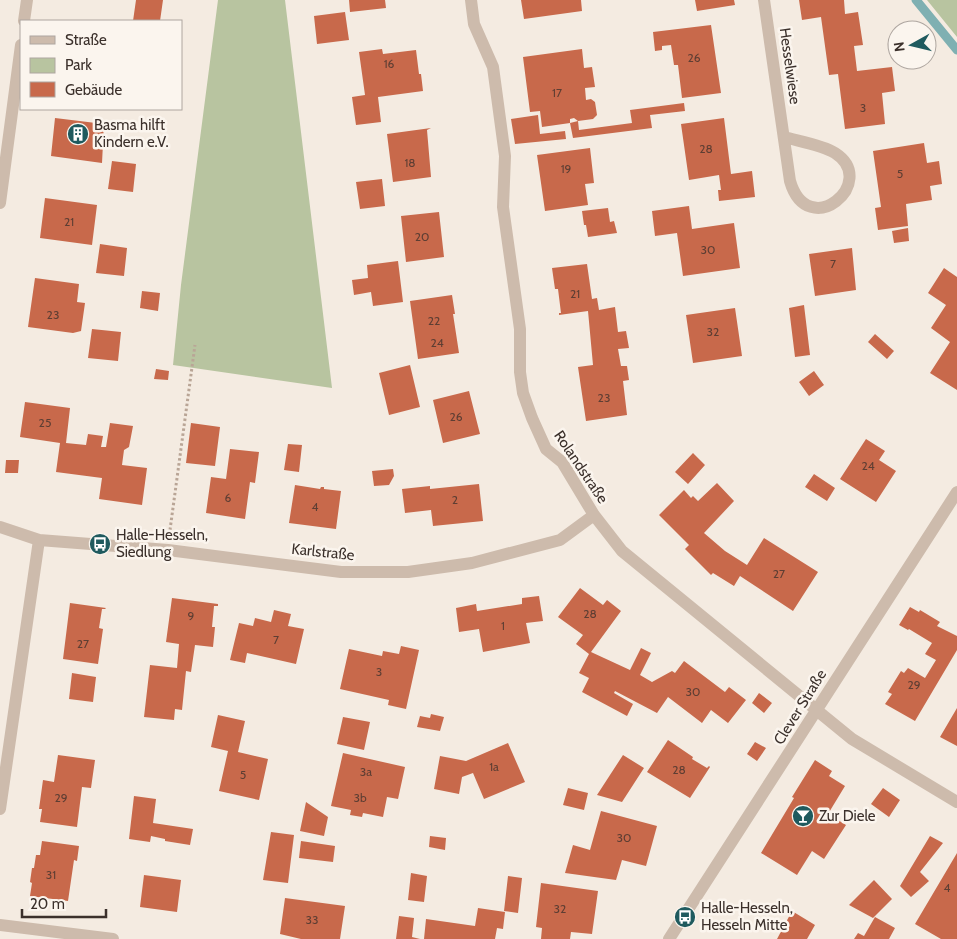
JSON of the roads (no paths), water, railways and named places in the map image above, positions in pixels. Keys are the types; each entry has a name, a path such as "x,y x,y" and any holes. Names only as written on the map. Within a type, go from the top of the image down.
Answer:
{"street":[{"path":"24,20 27,0"},
{"name":"Rolandstraße","path":"471,0 474,24 493,67 505,156 503,207 520,329 520,372 532,418 546,449 562,462 594,515 622,551 852,739 957,802"},
{"name":"Hesselwiese","path":"764,0 790,181 792,190 804,204 822,208 832,206 845,193 849,184 847,165 834,152 784,137"},
{"path":"0,203 20,53"},
{"name":"Clever Straße","path":"669,939 957,492"},
{"name":"Karlstraße","path":"0,527 39,540 168,550 341,572 408,572 472,563 560,540 594,515"},
{"path":"0,809 6,727 39,540"},
{"path":"0,925 113,939"}],"waterway":[{"path":"916,0 957,50"}],"place":[{"name":"Basma hilft Kindern e.V.","path":"78,134"},
{"name":"Halle-Hesseln, Siedlung","path":"100,544"},
{"name":"Zur Diele","path":"803,816"},
{"name":"Halle-Hesseln, Hesseln Mitte","path":"685,917"}]}
